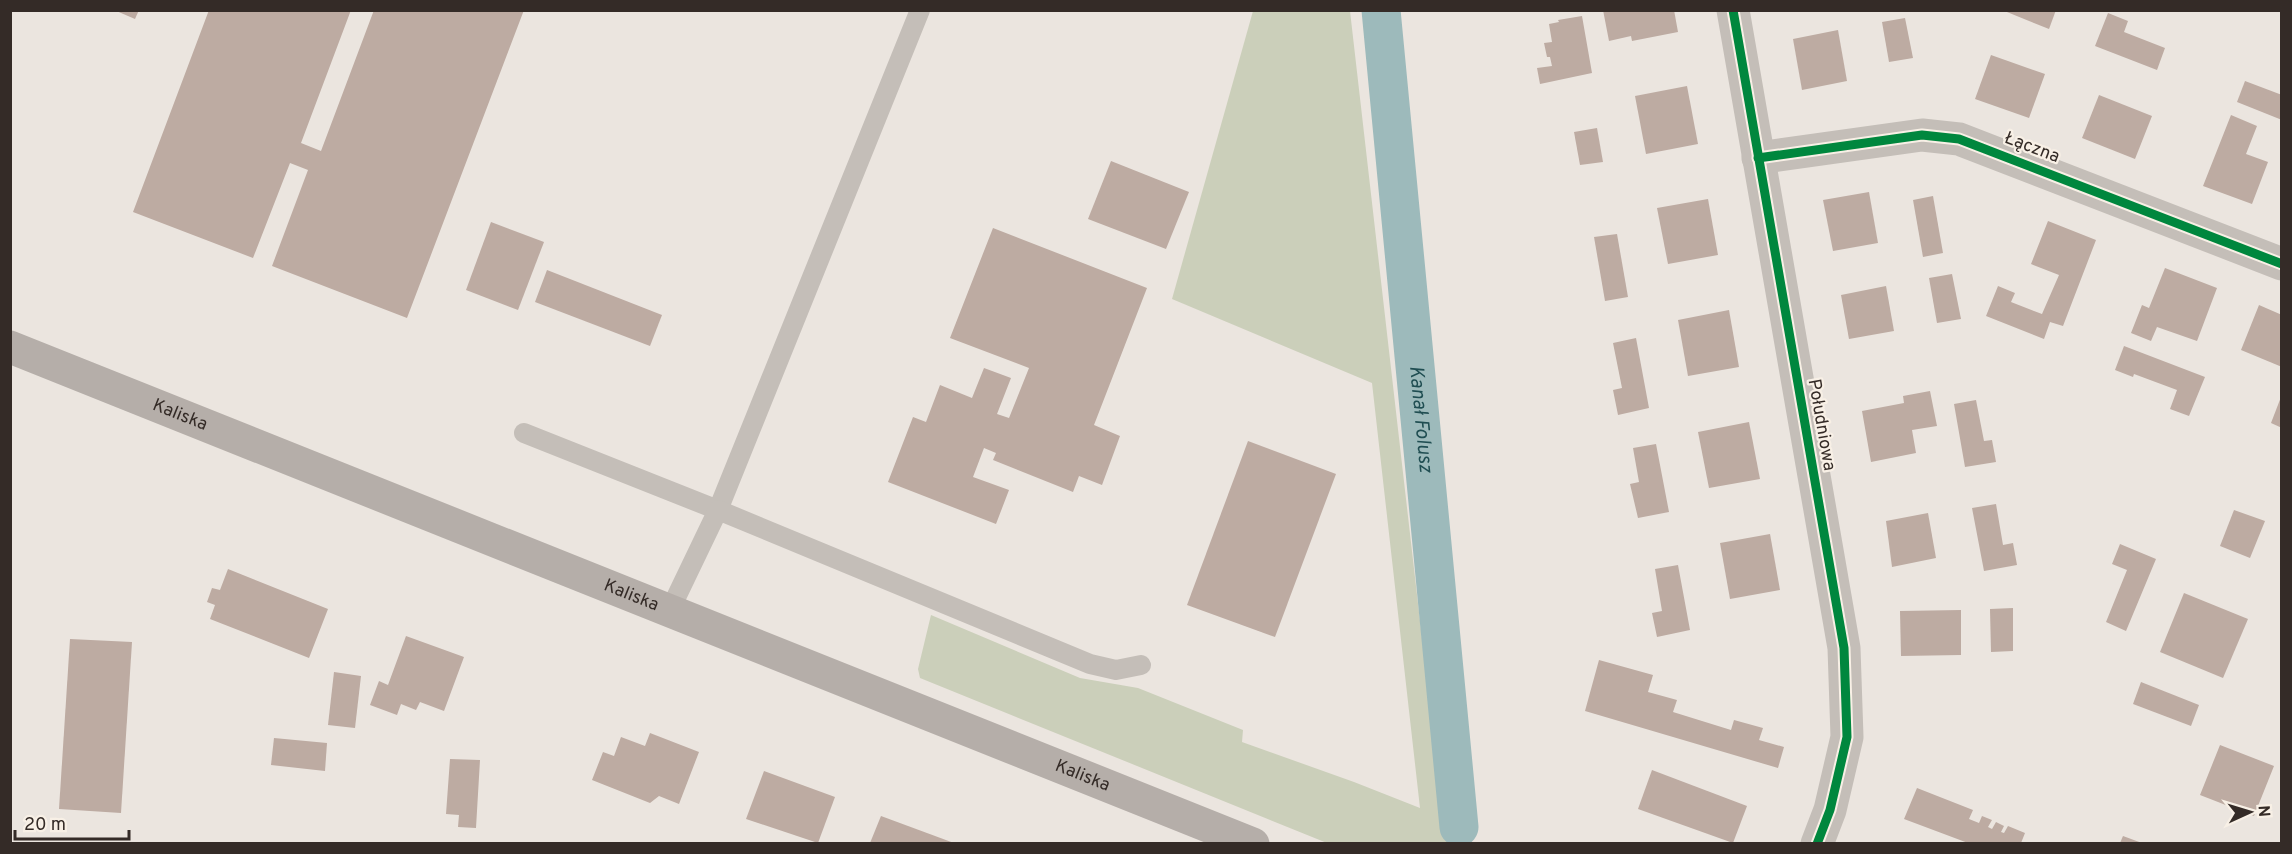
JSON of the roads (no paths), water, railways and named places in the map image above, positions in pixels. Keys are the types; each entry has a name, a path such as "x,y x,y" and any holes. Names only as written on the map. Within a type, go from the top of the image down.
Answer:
{"main road":[{"name":"Kaliska","path":"10,347 1253,843"}],"street":[{"name":"Południowa","path":"1733,10 1844,648 1847,737 1830,810 1817,843"},
{"name":"Łączna","path":"1758,158 1922,135 1959,139 2282,264"}],"lane":[{"path":"670,610 718,510 920,10"},
{"path":"524,433 718,510 1090,664 1116,670 1142,665"}],"waterway":[{"name":"Kanał Folusz","path":"1381,10 1459,827"}]}
